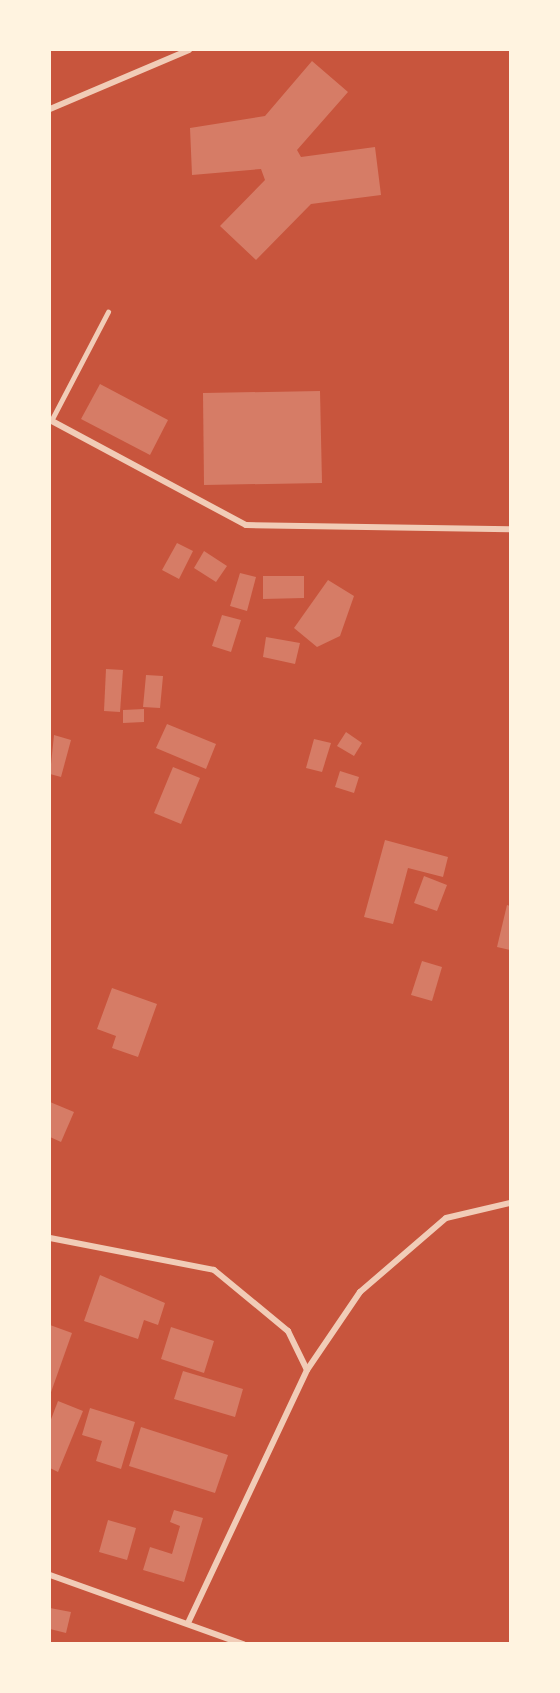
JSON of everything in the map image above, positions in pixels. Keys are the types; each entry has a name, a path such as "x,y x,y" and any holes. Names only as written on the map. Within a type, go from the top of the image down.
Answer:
{"street":[{"path":"50,109 189,50"},
{"path":"50,420 246,525 510,529"},
{"path":"188,1623 307,1370 360,1292 446,1218 510,1203"},
{"path":"50,1238 214,1270 288,1331 307,1370"},
{"path":"50,1575 243,1644"}],"lane":[{"path":"50,420 108,312"}],"building":[{"path":"312,61 348,92 297,150 301,157 375,147 381,195 311,204 256,260 220,226 265,180 261,169 192,175 190,128 265,116"},
{"path":"100,384 168,420 150,455 81,419"},
{"path":"320,391 322,483 204,485 203,393"},
{"path":"177,543 193,551 179,579 162,570"},
{"path":"204,551 227,566 216,582 194,568"},
{"path":"240,573 256,577 247,611 230,606"},
{"path":"263,576 304,576 304,598 263,599"},
{"path":"328,580 354,596 340,636 317,647 294,628"},
{"path":"222,615 241,620 231,652 212,646"},
{"path":"266,637 300,643 295,664 263,657"},
{"path":"106,669 123,670 120,712 104,711"},
{"path":"146,675 163,676 160,708 143,707"},
{"path":"144,709 144,722 123,723 123,710"},
{"path":"167,724 216,744 206,769 156,748"},
{"path":"346,732 362,743 354,756 337,746"},
{"path":"54,735 71,740 61,777 50,774"},
{"path":"314,739 331,743 322,772 306,768"},
{"path":"173,767 200,778 181,824 154,813"},
{"path":"340,771 359,777 354,793 335,787"},
{"path":"385,840 448,857 443,877 408,868 393,924 364,917"},
{"path":"424,876 447,885 437,911 414,903"},
{"path":"507,905 510,906 510,950 497,947"},
{"path":"422,961 442,967 432,1001 411,995"},
{"path":"112,988 157,1004 138,1057 112,1048 116,1036 97,1029"},
{"path":"50,1102 74,1112 61,1142 50,1137"},
{"path":"100,1275 165,1303 158,1325 144,1320 138,1339 84,1321"},
{"path":"50,1325 72,1333 50,1395"},
{"path":"171,1327 214,1341 204,1373 161,1359"},
{"path":"183,1371 243,1389 235,1417 174,1399"},
{"path":"58,1401 83,1411 58,1472 50,1468 50,1422"},
{"path":"90,1408 135,1422 121,1469 96,1461 102,1441 82,1435"},
{"path":"141,1427 228,1455 215,1493 129,1466"},
{"path":"174,1510 203,1518 184,1582 143,1570 150,1547 172,1554 180,1526 170,1522"},
{"path":"108,1520 136,1528 127,1560 99,1552"},
{"path":"50,1608 71,1612 66,1633 50,1629"}]}
